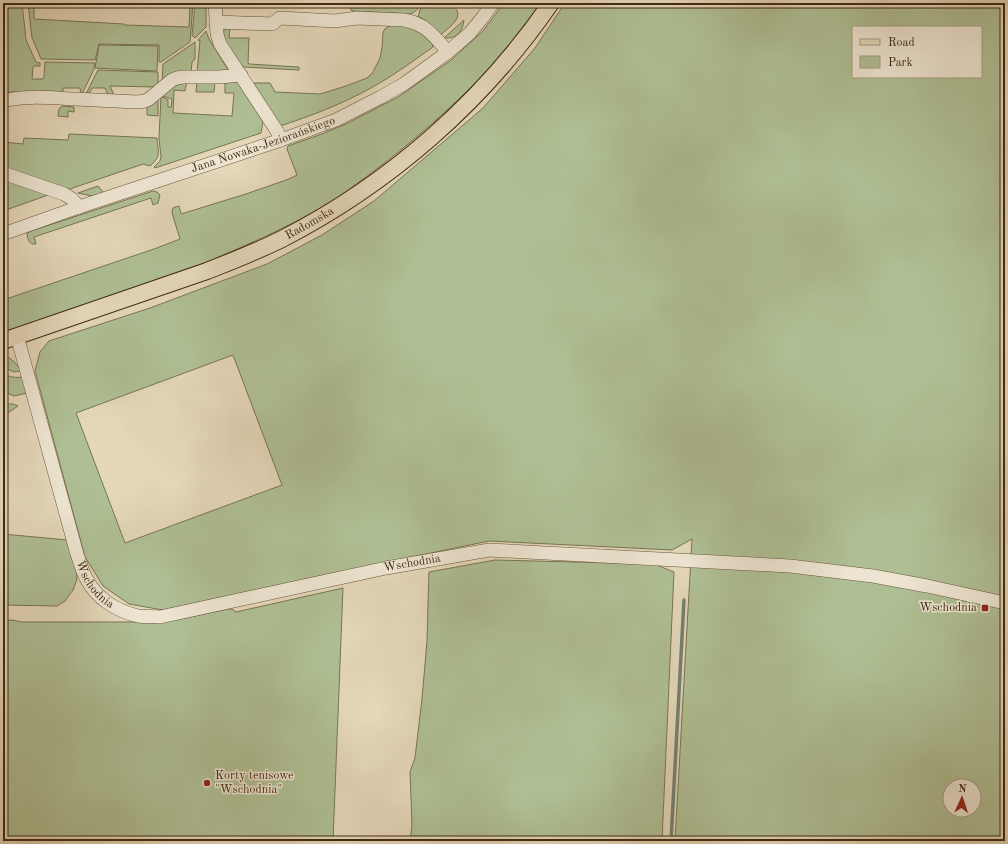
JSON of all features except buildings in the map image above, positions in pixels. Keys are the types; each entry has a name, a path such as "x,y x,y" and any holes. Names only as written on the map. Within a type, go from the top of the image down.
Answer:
{"main road":[{"name":"Radomska","path":"10,339 236,260 281,239 335,209 413,153 456,114 507,60 551,3"}],"street":[{"path":"215,3 217,34 220,44 277,131 281,140"},
{"name":"Jana Nowaka-Jeziorańskiego","path":"3,234 336,120 404,84 448,52 470,33 493,3"},
{"path":"216,22 272,24 280,18 335,21 356,18 404,20 415,22 424,27 448,52"},
{"path":"3,101 23,98 57,98 137,102 149,99 172,80 177,78 241,75"},
{"path":"3,173 64,194 72,199 79,207"},
{"name":"Wschodnia","path":"10,339 86,578 103,599 120,611 139,616 160,617 386,568 490,550 790,566 879,577 1005,603"}],"green space":[{"path":"3,3 22,3 26,40 36,62 40,63 40,66 33,67 32,79 44,78 45,62 95,63 94,69 81,95 80,88 63,88 63,94 20,94 18,92 3,92"},
{"path":"28,3 34,3 34,19 125,25 189,27 190,6 179,5 179,3 193,3 190,42 161,62 159,62 159,45 99,44 95,60 41,59 32,38"},
{"path":"195,3 206,3 206,27 195,38 192,35"},
{"path":"349,3 420,3 416,10 409,14 352,11"},
{"path":"422,3 451,4 458,12 456,20 440,35 428,22 418,17"},
{"path":"504,3 541,3 496,60 453,104 396,154 336,199 280,229 217,258 3,333 3,300 180,239 172,213 173,208 179,206 181,214 246,194 297,175 287,149 288,146 346,124 398,97 450,61 483,31"},
{"path":"565,3 1005,3 1005,841 675,841 692,539 672,550 489,541 163,610 129,604 103,586 85,557 35,371 40,352 49,341 150,308 267,264 322,235 374,201 483,108 535,48","holes":["233,355 282,485 125,543 76,413"]},
{"path":"464,20 462,28 458,34 452,37 444,38"},
{"path":"392,25 407,25 418,30 432,43 433,47 403,68 360,94 326,109 280,126 254,83 270,83 275,92 320,94 367,78 373,72 380,58 383,32"},
{"path":"230,27 229,38 249,38 249,64 299,67 299,70 243,67 225,41 223,32"},
{"path":"206,31 209,39 228,69 225,72 197,72 200,41 198,40"},
{"path":"195,42 195,59 192,62 191,73 162,83 163,64"},
{"path":"99,45 158,46 157,71 95,68"},
{"path":"98,70 158,72 158,86 110,86 114,95 108,95 105,88 92,88 88,95 86,94"},
{"path":"187,81 185,91 174,90 173,113 232,116 234,93 225,93 225,83 237,82 263,122 261,133 155,168 154,167 160,161 161,157 159,138 161,96 168,100 168,107 171,107 172,99 161,95 165,90"},
{"path":"197,81 215,83 214,92 196,92"},
{"path":"158,97 158,116 147,115 147,106"},
{"path":"62,106 74,107 74,112 68,111 68,117 58,116 59,109"},
{"path":"69,134 157,138 158,156 150,166 143,164 67,190 3,169 3,142 23,144 24,138 68,140"},
{"path":"3,178 51,194 3,211"},
{"path":"98,186 104,193 92,196 78,193"},
{"path":"153,191 160,195 158,203 153,205 151,198 34,237 36,244 30,243 28,240 27,233 31,231"},
{"path":"3,355 14,361 21,371 14,372 3,367"},
{"path":"3,374 12,377 22,377 27,393 14,396 3,391"},
{"path":"3,404 13,404 18,406 3,416"},
{"path":"3,534 67,540 76,567 77,579 73,590 65,601 57,606 3,605"},
{"path":"495,560 654,564 674,572 662,841 410,841 412,825 410,772 415,758 422,699 427,641 429,572"},
{"path":"343,588 333,841 3,841 3,621 156,622 180,619 228,609 232,609 236,612"}],"waterway":[{"path":"671,841 684,600"}],"place":[{"name":"Wschodnia","path":"985,608"},
{"name":"Korty tenisowe \"Wschodnia\"","path":"207,783"}]}
